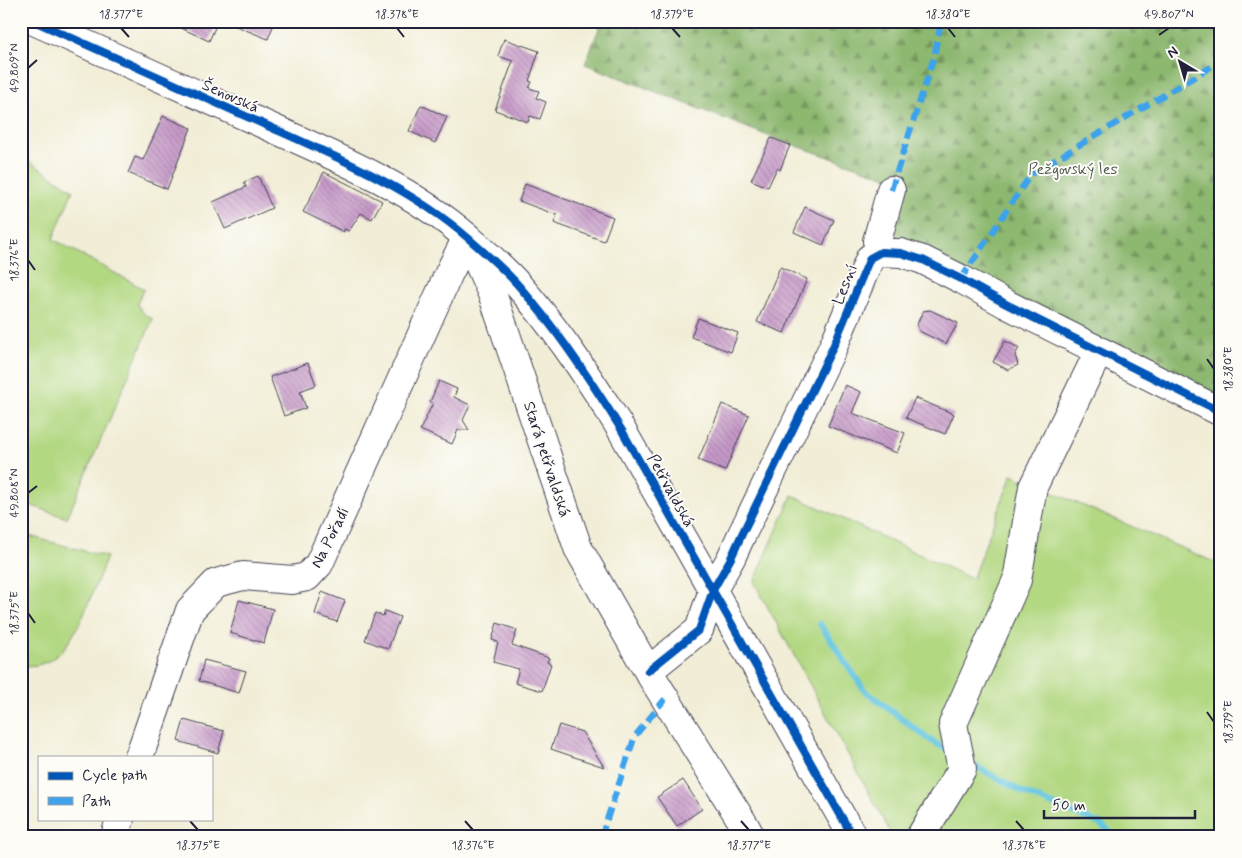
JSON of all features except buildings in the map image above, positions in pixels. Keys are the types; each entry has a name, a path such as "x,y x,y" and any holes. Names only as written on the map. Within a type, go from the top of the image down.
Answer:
{"street":[{"name":"Šenovská","path":"34,21 321,150 369,174 414,200"},
{"path":"891,190 877,241 881,252 901,253 923,260 1221,412"},
{"name":"Petřvaldská","path":"414,200 446,220 468,237 517,284 547,320 592,384 621,429 853,837"},
{"name":"Stará petřvaldská","path":"468,237 493,296 578,548 648,671 751,837"},
{"name":"Na Pořadí","path":"139,756 190,610 216,583 243,576 292,580 307,577 319,564 449,273 468,237"},
{"name":"Lesní","path":"713,590 731,558 833,347 870,258 881,252"},
{"path":"920,837 962,769 953,724 1017,580 1034,487 1099,351"},
{"path":"648,671 699,630 713,590"},
{"path":"115,837 120,820"}],"green space":[{"name":"Pežgovský les","path":"602,21 1221,21 1221,401 888,241 904,183 771,137 585,64"},
{"path":"21,156 73,190 53,239 144,289 137,304 144,314 153,319 67,518 21,502"},
{"path":"1012,475 1221,565 1221,837 893,837 754,582 792,495 972,579"},
{"path":"21,534 107,557 80,623 66,646 47,662 35,665 21,665"}],"waterway":[{"path":"820,624 864,690 930,740 951,752"},
{"path":"968,762 1024,793 1100,824 1116,837"}],"marked path":[{"path":"891,190 934,57 941,21"},
{"path":"961,279 1031,174 1221,61"},
{"path":"601,837 635,736 665,699"}],"cycle path":[{"path":"34,21 369,173 421,203 468,238 494,261 518,285 560,337 621,429 853,837"},
{"path":"648,671 699,630 713,590 731,558 833,347 870,258 881,252 901,253 923,260 1221,412"}]}
